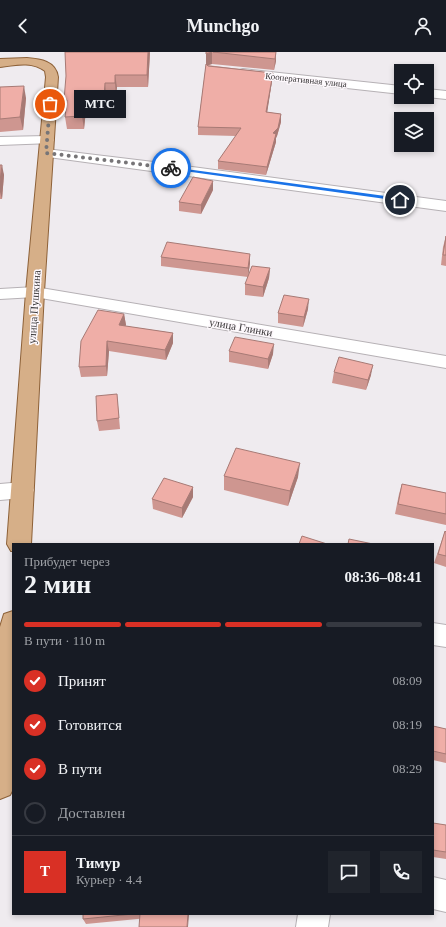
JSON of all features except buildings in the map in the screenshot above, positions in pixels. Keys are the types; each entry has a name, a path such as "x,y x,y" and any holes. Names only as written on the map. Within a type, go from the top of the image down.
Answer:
{"main road":[{"name":"улица Пушкина","path":"0,63 42,63 51,70 52,77 35,292 23,490 22,543"},
{"path":"0,785 12,635"}],"street":[{"name":"Кооперативная улица","path":"228,71 394,89"},
{"path":"434,94 446,95"},
{"path":"0,141 47,146 162,167 446,206"},
{"name":"улица Глинки","path":"0,294 35,292 446,362"},
{"path":"0,492 23,490"},
{"path":"434,634 446,636"},
{"path":"434,892 446,896"},
{"path":"312,927 314,915"}],"way so far":[{"path":"50,104 46,153 171,168"}],"place":[{"name":"МТС","path":"50,104"}],"route":[{"path":"171,168 400,200"}]}
